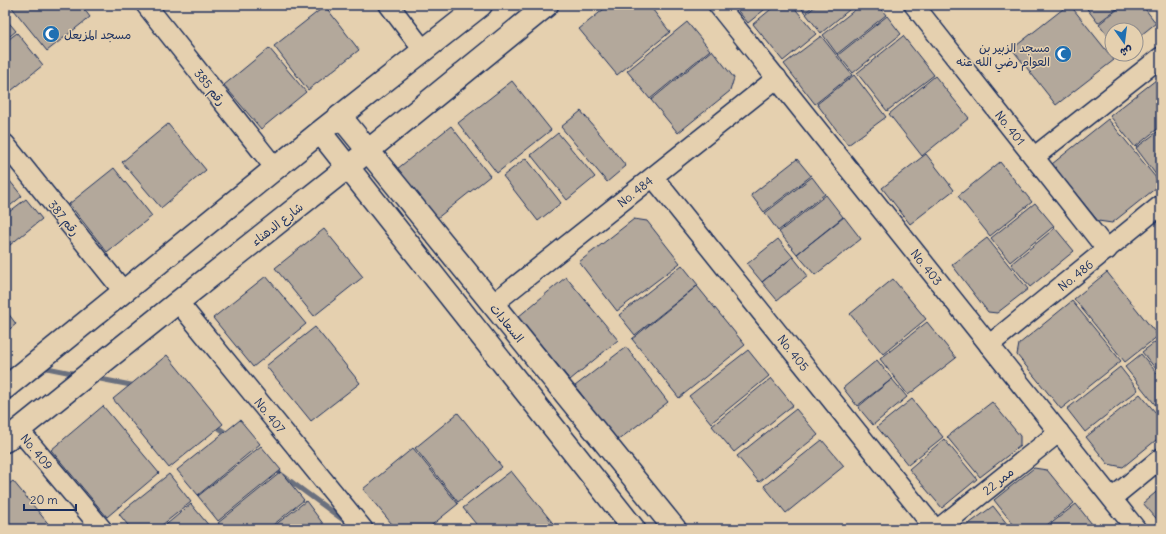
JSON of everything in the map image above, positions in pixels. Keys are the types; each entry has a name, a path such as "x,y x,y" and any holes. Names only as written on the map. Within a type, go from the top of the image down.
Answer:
{"street":[{"name":"رقم 385","path":"146,5 275,168"},
{"path":"389,5 424,51"},
{"path":"5,388 275,168 481,5"},
{"name":"شارع الدهناء","path":"12,435 348,168 547,5"},
{"name":"No. 403","path":"718,5 1136,529"},
{"name":"No. 401","path":"914,5 1107,250"},
{"path":"1034,157 1161,57"},
{"name":"No. 484","path":"492,304 777,78"},
{"name":"السعادات","path":"340,116 675,529"},
{"path":"320,132 634,529"},
{"name":"رقم 387","path":"5,144 124,292"},
{"name":"No. 405","path":"653,177 937,529"},
{"name":"No. 486","path":"989,344 1161,205"},
{"name":"No. 407","path":"178,302 363,529"},
{"name":"ممر 22","path":"937,529 1059,432"},
{"name":"No. 409","path":"12,435 102,529"},
{"path":"1112,498 1161,458"}],"building":[{"name":"مسجد المزيعل","path":"10,5 81,5 90,17 47,51"},
{"path":"609,5 649,5 670,32 617,75 579,29"},
{"path":"733,5 770,5 748,23"},
{"path":"776,5 792,5 816,34 783,61 753,24"},
{"path":"799,5 814,5 805,13"},
{"path":"817,5 855,5 821,33 806,14"},
{"path":"861,5 878,5 886,15 837,54 823,35"},
{"name":"مسجد الزبير بن العوام رضي الله عنه","path":"1068,5 1070,5 1104,48 1104,62 1111,62 1056,105 1012,49"},
{"path":"1084,5 1122,5 1098,23"},
{"path":"1123,5 1142,5 1156,23 1144,33 1144,22 1104,22 1104,31 1099,24"},
{"path":"325,6 359,50 308,90 274,46"},
{"path":"887,16 901,34 853,73 838,55"},
{"path":"5,18 16,31 5,40"},
{"path":"687,22 710,50 650,99 627,71"},
{"path":"17,33 43,65 6,95 5,42"},
{"path":"821,36 852,75 815,104 784,64"},
{"path":"903,36 934,75 887,111 857,73"},
{"path":"269,48 306,92 261,129 224,85"},
{"path":"712,50 734,78 730,91 678,133 651,100"},
{"path":"854,75 886,117 848,145 817,104"},
{"path":"935,76 969,118 922,156 889,114"},
{"path":"1161,76 1161,126 1135,147 1110,116"},
{"path":"512,81 551,130 497,173 458,123"},
{"path":"581,111 626,166 607,182 561,127"},
{"path":"1108,119 1161,184 1112,223 1098,221 1052,164"},
{"path":"168,124 206,170 161,208 122,162"},
{"path":"451,126 490,176 436,219 397,169"},
{"path":"1161,129 1161,179 1160,180 1136,148"},
{"path":"558,133 595,177 567,200 531,155"},
{"path":"926,154 954,190 910,224 882,188"},
{"path":"526,158 561,203 538,221 503,176"},
{"path":"797,159 811,176 764,212 751,195"},
{"path":"1000,162 1032,202 990,236 958,196"},
{"path":"114,168 152,216 107,252 69,204"},
{"path":"5,175 22,196 5,210"},
{"path":"812,177 825,194 778,231 765,213"},
{"path":"826,195 843,217 797,254 779,232"},
{"path":"26,199 42,219 5,249 5,215"},
{"path":"1035,203 1054,226 1010,262 991,238"},
{"path":"844,217 861,239 815,275 797,254"},
{"path":"634,219 647,221 680,263 617,311 579,262"},
{"path":"1055,228 1074,251 1030,287 1011,264"},
{"path":"324,229 363,277 314,316 275,268"},
{"path":"987,238 1028,289 997,313 988,312 952,265"},
{"path":"778,239 793,257 762,282 747,264"},
{"path":"793,257 808,276 777,300 762,282"},
{"path":"682,265 698,285 635,335 619,315"},
{"path":"1107,272 1158,336 1125,362 1074,299"},
{"path":"266,276 306,324 253,367 213,318"},
{"path":"566,277 618,340 570,380 518,317"},
{"path":"893,279 926,319 883,354 850,314"},
{"path":"697,286 745,345 679,398 632,339"},
{"path":"1072,301 1121,361 1061,409 1017,355 1019,344"},
{"path":"5,309 16,324 5,333"},
{"path":"927,322 956,358 908,395 880,359"},
{"path":"315,327 360,383 311,421 266,366"},
{"path":"1159,339 1161,341 1161,375 1142,352"},
{"path":"626,347 668,402 617,441 575,386"},
{"path":"748,350 769,376 711,423 689,396"},
{"path":"1141,354 1161,378 1161,412 1125,367"},
{"path":"167,355 223,424 169,468 113,399"},
{"path":"877,360 892,379 857,406 843,388"},
{"path":"1120,367 1138,390 1085,432 1067,409"},
{"path":"771,378 793,405 734,452 712,426"},
{"path":"892,379 907,397 873,425 858,407"},
{"path":"1140,394 1161,419 1161,436 1123,467 1108,464 1086,437"},
{"path":"912,399 943,437 908,465 877,427"},
{"path":"992,402 1020,436 1020,446 980,477 947,437"},
{"path":"103,406 159,473 107,517 51,450"},
{"path":"796,409 818,435 759,482 737,456"},
{"path":"458,413 502,467 458,502 415,448"},
{"path":"240,420 260,444 198,495 177,470"},
{"path":"944,439 977,479 942,508 909,469"},
{"path":"822,440 844,466 786,513 764,486"},
{"path":"261,446 281,470 218,521 198,496"},
{"path":"413,448 458,504 427,529 396,529 363,489"},
{"path":"1034,468 1047,470 1074,503 1042,529 1017,529 994,500"},
{"path":"511,471 556,527 554,529 480,529 463,508"},
{"path":"281,472 304,500 268,529 223,529 218,523"},
{"path":"169,474 191,502 157,529 131,529 119,514"},
{"path":"13,481 51,527 49,529 5,529 5,487"},
{"path":"1161,488 1161,524 1143,503"},
{"path":"306,501 327,529 270,529"},
{"path":"191,504 210,527 208,529 161,529"},
{"path":"1076,504 1096,529 1044,529"},
{"path":"993,506 1011,529 962,529"}],"waterway":[{"path":"42,367 77,374"},
{"path":"95,378 136,386"},
{"path":"213,424 229,435"},
{"path":"274,469 350,525"}],"place":[{"name":"مسجد المزيعل","path":"51,34"},
{"name":"مسجد الزبير بن العوام رضي الله عنه","path":"1063,54"}]}
